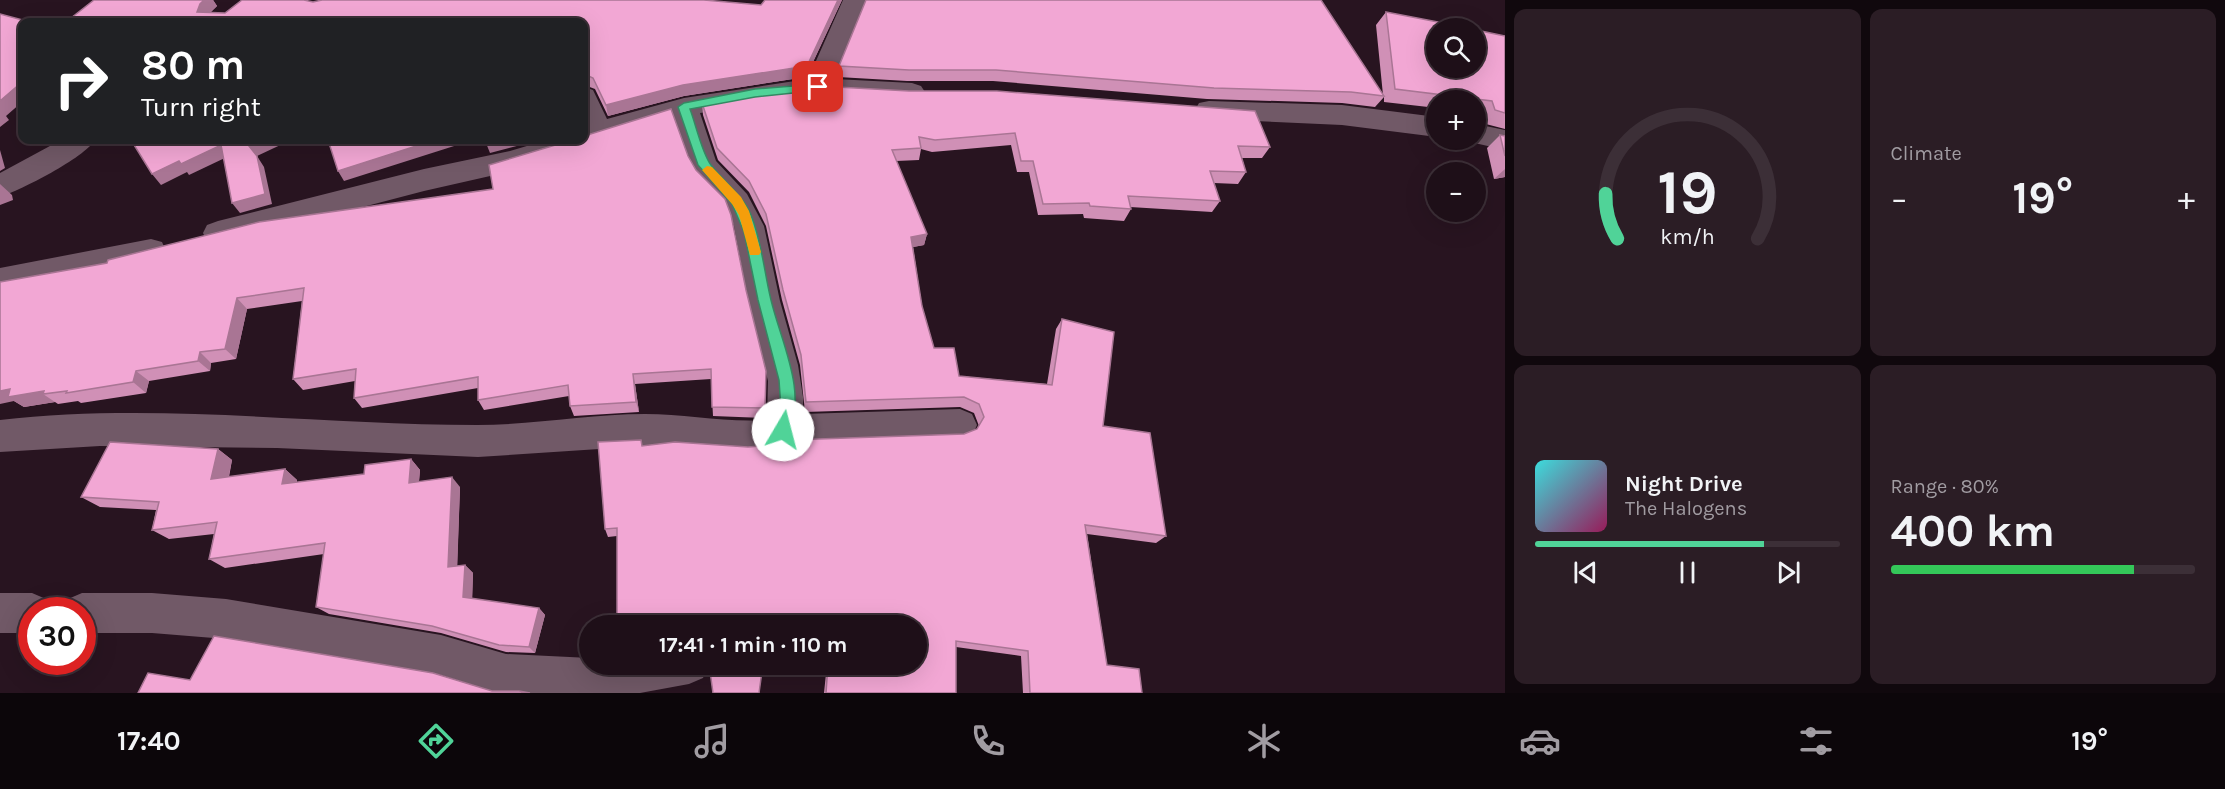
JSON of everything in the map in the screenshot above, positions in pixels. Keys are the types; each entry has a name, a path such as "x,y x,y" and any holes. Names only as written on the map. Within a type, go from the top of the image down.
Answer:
{"street":[{"path":"818,87 855,0"},
{"path":"588,135 636,119 755,93 818,87 939,92"},
{"path":"684,107 704,165 736,201 745,214 751,232 764,300 786,380 788,409 783,430"},
{"path":"1185,108 1342,115 1426,126"},
{"path":"1486,136 1505,140"},
{"path":"0,186 43,164 75,144"},
{"path":"0,281 88,265 182,243 424,180 512,161 562,144"},
{"path":"0,436 100,430 277,432 478,441 645,430 748,437 775,435 783,430 960,425"},
{"path":"0,612 18,613"},
{"path":"96,613 152,613 226,620 441,655 485,682 506,675 601,679 624,675"}],"building":[{"path":"94,0 204,0 197,12 225,13 242,0 313,2 322,0 704,0 761,5 765,0 838,0 807,66 683,85 606,105 593,78 588,76 588,18 71,18"},
{"path":"866,0 1321,0 1384,96 1351,92 1214,88 996,70 909,70 839,66"},
{"path":"1386,12 1426,20 1426,78 1486,78 1486,32 1505,36 1505,113 1495,110 1492,101 1486,100 1486,90 1426,90 1426,93 1395,89"},
{"path":"0,14 18,19 18,85 0,101"},
{"path":"819,86 909,91 997,91 1255,111 1270,147 1238,146 1246,172 1210,171 1220,201 1128,196 1131,209 1090,206 1089,203 1043,204 1033,161 1021,161 1015,133 935,140 919,137 921,148 892,150 927,234 911,237 922,306 934,348 954,348 959,376 1052,385 1062,319 1114,332 1103,426 1150,433 1166,536 1085,525 1107,665 1139,669 1142,693 1030,693 1028,651 956,641 956,693 826,693 827,675 927,675 927,615 617,615 617,528 605,529 598,442 641,440 642,446 675,442 748,447 776,445 789,440 964,434 977,429 984,417 979,404 964,397 806,402 801,355 783,290 766,214 749,181 717,148 702,103"},
{"path":"671,109 688,156 696,170 725,199 731,215 766,371 765,408 712,407 711,369 633,374 636,402 570,406 568,385 478,400 478,377 354,398 356,369 293,379 304,288 237,298 225,349 200,352 198,361 136,371 133,382 66,393 67,391 43,394 44,391 8,397 10,389 0,391 0,282 107,263 108,260 259,222 493,189 489,165 559,144 588,144 588,135"},
{"path":"1500,135 1505,136 1505,156"},
{"path":"133,144 253,144 249,146 257,156 265,194 232,203 221,145 181,164 179,161 152,174"},
{"path":"329,144 422,144 338,171"},
{"path":"110,442 218,449 211,479 285,469 282,484 364,474 365,465 411,459 409,483 452,477 448,567 465,565 463,597 539,608 529,647 499,645 432,626 316,607 325,543 209,559 217,522 152,530 159,502 81,497"},
{"path":"214,636 433,673 492,691 530,693 138,693 148,673 190,680"},
{"path":"711,675 761,675 759,693 713,693"}],"slow traffic":[{"path":"707,170 726,189 745,214 754,252"}],"route":[{"path":"783,430 788,409 786,380 764,300 751,232 745,214 736,201 712,177 704,165 684,107 755,93 818,87"}]}
